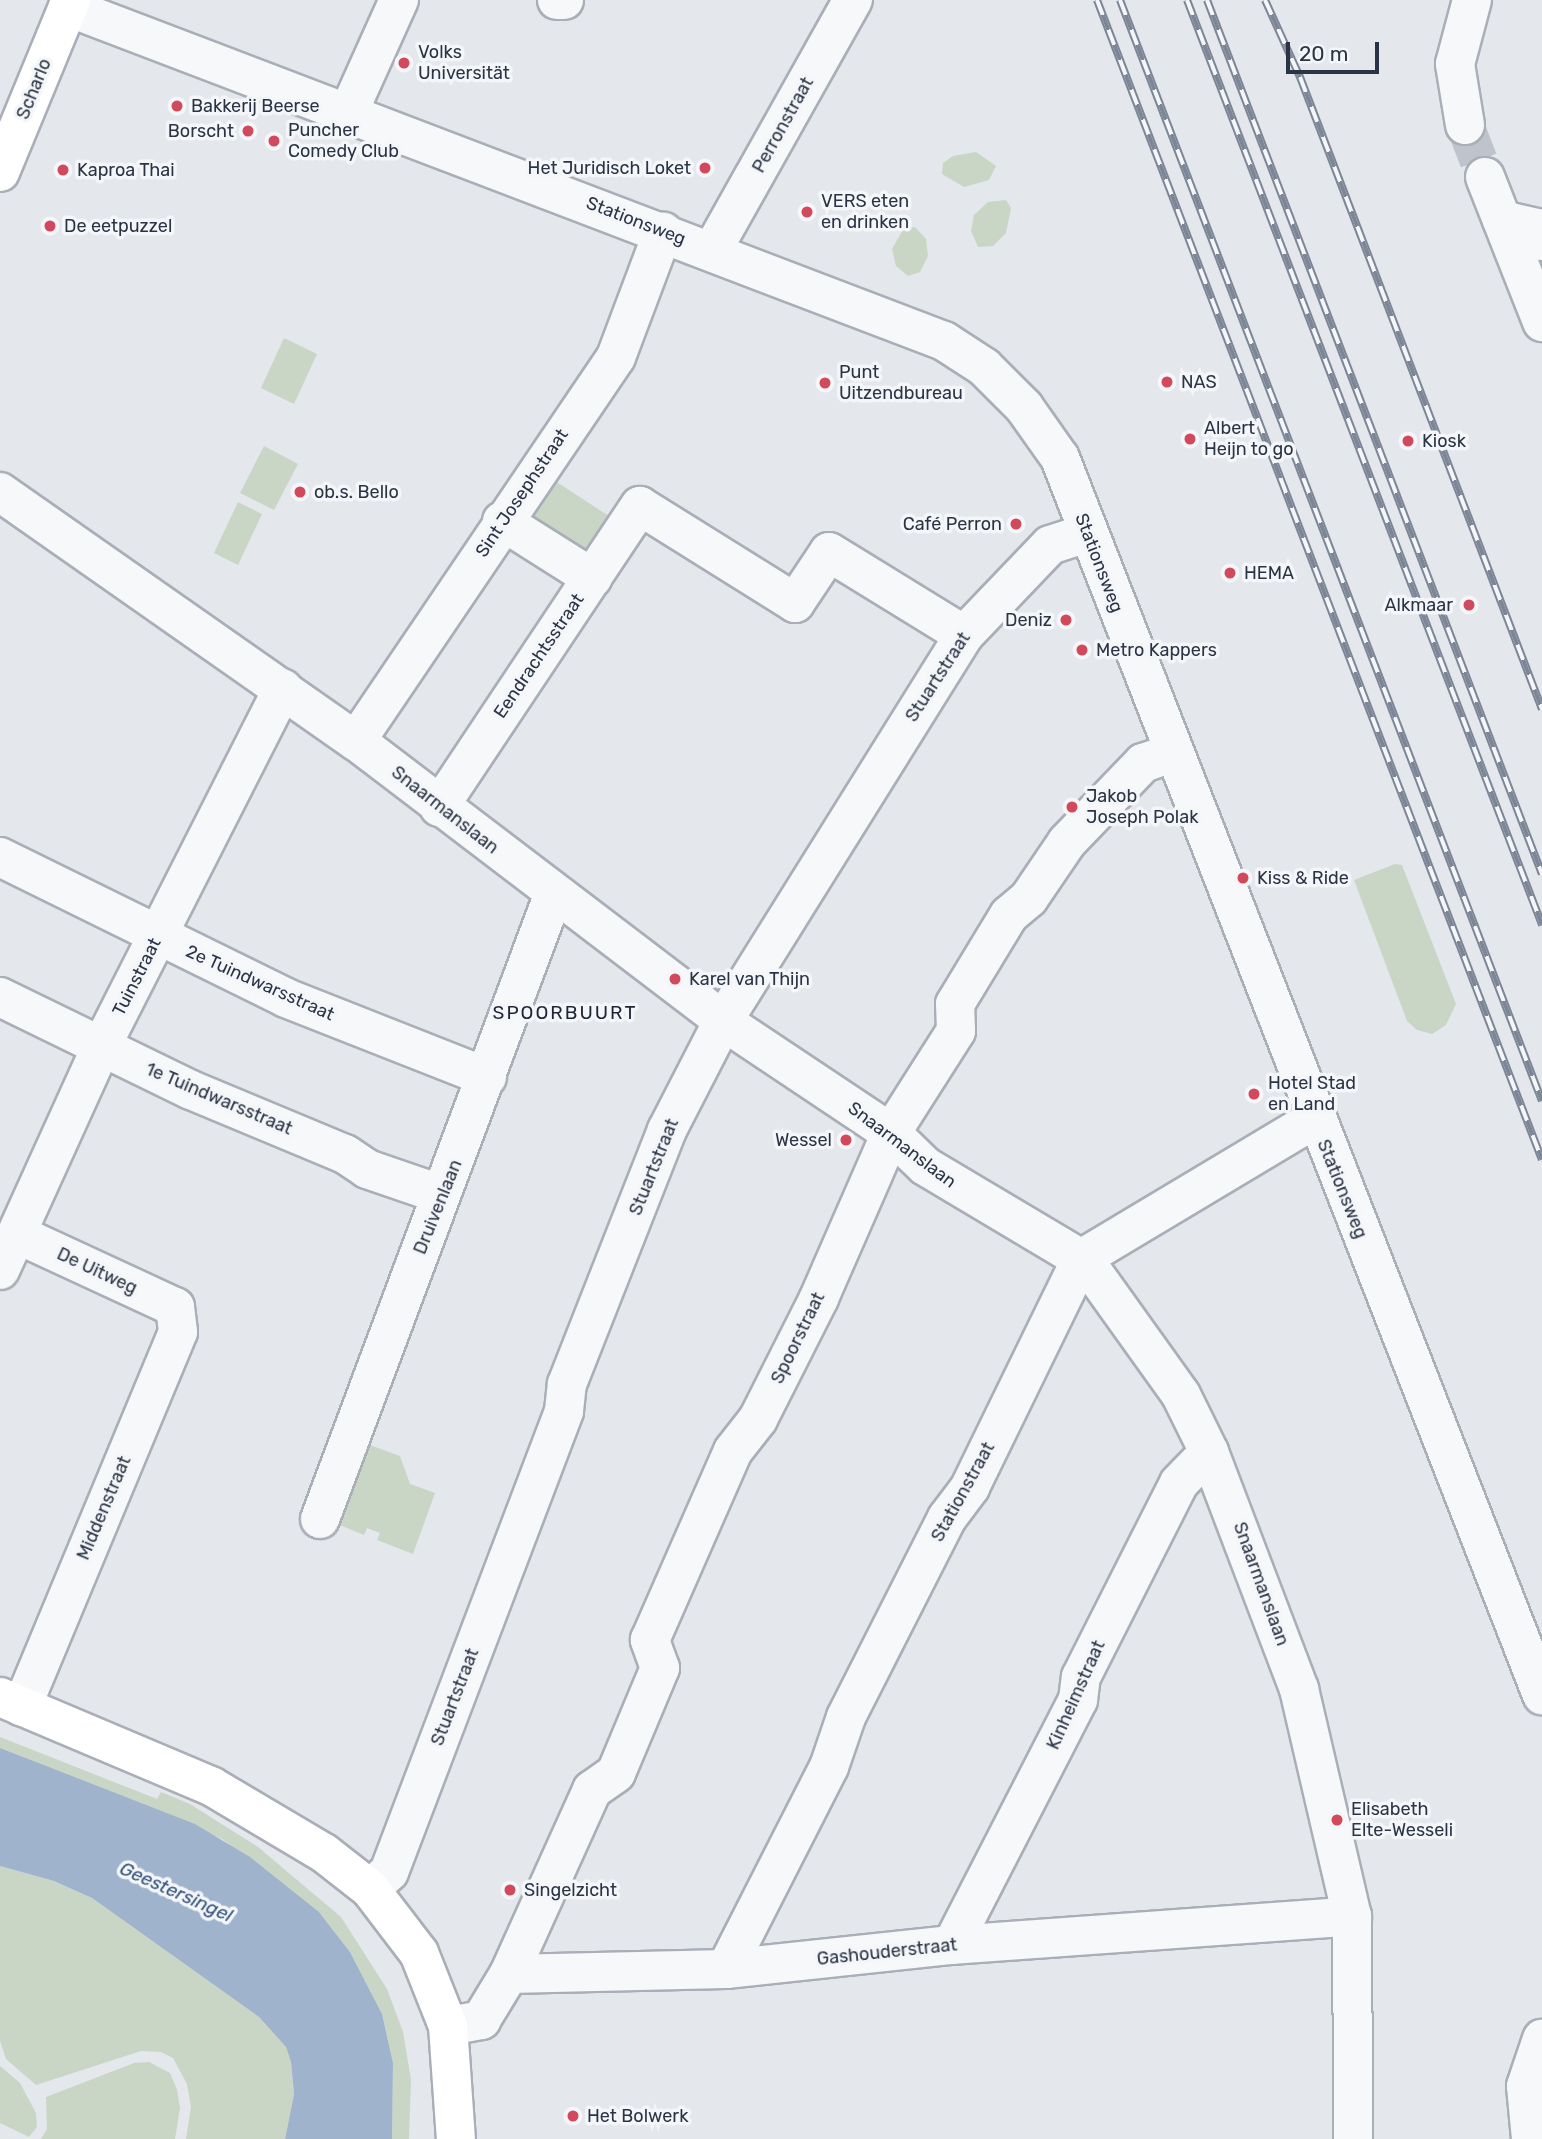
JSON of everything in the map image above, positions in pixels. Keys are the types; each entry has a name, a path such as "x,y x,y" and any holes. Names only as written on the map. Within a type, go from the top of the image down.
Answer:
{"main road":[{"name":"Scharlo","path":"0,172 70,3"},
{"path":"11,1702 211,1786 324,1853 370,1889 419,1954 448,2026 456,2139"},
{"path":"445,2139 455,2098"}],"street":[{"path":"349,111 399,0"},
{"path":"557,0 564,0"},
{"name":"Perronstraat","path":"713,249 853,0"},
{"path":"1465,125 1455,64 1472,0"},
{"name":"Stationsweg","path":"70,3 713,249 944,341 968,355 1002,384 1042,430 1060,458 1172,753 1542,1695"},
{"path":"1485,177 1542,322"},
{"path":"1502,220 1537,228 1542,241"},
{"name":"Sint Josephstraat","path":"356,741 502,521 616,357 663,232"},
{"name":"Snaarmanslaan","path":"0,492 356,741 439,807 723,1021 891,1133 925,1166 1081,1259 1181,1395 1209,1452 1299,1689 1352,1916 1353,2139"},
{"name":"Eendrachtsstraat","path":"439,807 640,506 795,603 829,551 964,635"},
{"path":"502,521 592,578"},
{"name":"Stuartstraat","path":"370,1889 389,1872 564,1411 567,1384 592,1320 667,1130 723,1021 964,635 1050,545 1087,533"},
{"name":"Tuinstraat","path":"0,1270 19,1234 41,1172 101,1046 283,689"},
{"name":"Spoorstraat","path":"509,1974 592,1790 616,1773 660,1668 650,1640 733,1451 758,1419 819,1298 891,1133 956,1031 955,1004 1009,915 1029,898 1067,842 1143,763 1172,753"},
{"name":"2e Tuindwarsstraat","path":"0,857 286,998 487,1077"},
{"name":"Druivenlaan","path":"320,1519 554,893"},
{"name":"1e Tuindwarsstraat","path":"0,997 101,1046 345,1154 367,1169 440,1194"},
{"path":"1081,1259 1315,1119"},
{"name":"De Uitweg","path":"19,1234 175,1307"},
{"name":"Stationstraat","path":"726,1969 829,1767 846,1717 947,1518 970,1486 1081,1259"},
{"name":"Middenstraat","path":"11,1702 178,1332 175,1307"},
{"name":"Kinheimstraat","path":"952,1945 1078,1700 1081,1677 1179,1483 1209,1452"},
{"name":"Gashouderstraat","path":"509,1974 726,1969 952,1945 1352,1916"},
{"path":"448,2026 481,2020 509,1974"},
{"path":"1531,2139 1527,2086 1542,2039"}],"green space":[{"path":"976,152 996,166 989,180 964,187 942,174 943,163 953,156"},
{"path":"1006,200 1011,208 1006,233 993,246 978,247 971,231 974,215 988,202"},
{"path":"915,227 926,239 928,256 920,272 908,276 896,266 892,249 904,228"},
{"path":"284,338 317,354 294,404 261,388"},
{"path":"264,446 298,464 274,510 240,493"},
{"path":"549,477 612,518 587,557 523,517"},
{"path":"238,502 262,514 238,565 214,553"},
{"path":"1395,864 1402,865 1456,1004 1446,1025 1432,1034 1417,1030 1407,1021 1354,880"},
{"path":"356,1440 400,1456 410,1484 435,1493 413,1554 377,1540 380,1533 367,1528 364,1535 325,1519"},
{"path":"0,1737 157,1799 161,1792 190,1804 258,1847 341,1917 387,1989 403,2032 411,2080 409,2139 392,2139 393,2063 382,2014 350,1952 319,1912 222,1839 0,1748"},
{"path":"0,1866 54,1881 92,1898 259,2017 286,2047 291,2062 294,2094 285,2139 186,2139 191,2107 187,2084 173,2058 161,2052 141,2051 36,2085 6,2059 0,2041"},
{"path":"149,2062 170,2073 177,2090 180,2108 175,2139 41,2139 47,2129 46,2097 134,2063"},
{"path":"0,2066 20,2083 36,2113 37,2127 29,2137 0,2123"}],"water":[{"name":"Geestersingel","path":"0,1748 195,1824 250,1857 319,1912 350,1952 382,2014 393,2063 392,2139 285,2139 294,2094 291,2062 286,2047 259,2017 92,1898 54,1881 0,1866"}],"tunnel":[{"path":"1465,125 1485,177"}],"railway":[{"path":"1097,0 1542,1160"},
{"path":"1120,0 1542,1101"},
{"path":"1187,0 1542,925"},
{"path":"1207,0 1542,874"},
{"path":"1265,0 1300,77 1542,709"}],"place":[{"name":"Volks Universität","path":"404,63"},
{"name":"Bakkerij Beerse","path":"177,106"},
{"name":"Borscht","path":"248,131"},
{"name":"Puncher Comedy Club","path":"274,141"},
{"name":"Het Juridisch Loket","path":"705,168"},
{"name":"Kaproa Thai","path":"63,170"},
{"name":"VERS eten en drinken","path":"807,212"},
{"name":"De eetpuzzel","path":"50,226"},
{"name":"NAS","path":"1167,382"},
{"name":"Punt Uitzendbureau","path":"825,383"},
{"name":"Albert Heijn to go","path":"1190,439"},
{"name":"Kiosk","path":"1408,441"},
{"name":"ob.s. Bello","path":"300,492"},
{"name":"Café Perron","path":"1016,524"},
{"name":"HEMA","path":"1230,573"},
{"name":"Alkmaar","path":"1469,605"},
{"name":"Deniz","path":"1066,620"},
{"name":"Metro Kappers","path":"1082,650"},
{"name":"Jakob Joseph Polak","path":"1072,807"},
{"name":"Kiss & Ride","path":"1243,878"},
{"name":"Karel van Thijn","path":"675,979"},
{"name":"Hotel Stad en Land","path":"1254,1094"},
{"name":"Wessel","path":"846,1140"},
{"name":"Elisabeth Elte-Wesseli","path":"1337,1820"},
{"name":"Singelzicht","path":"510,1890"},
{"name":"Het Bolwerk","path":"573,2116"}],"district":[{"name":"SPOORBUURT","path":"565,1013"}]}
